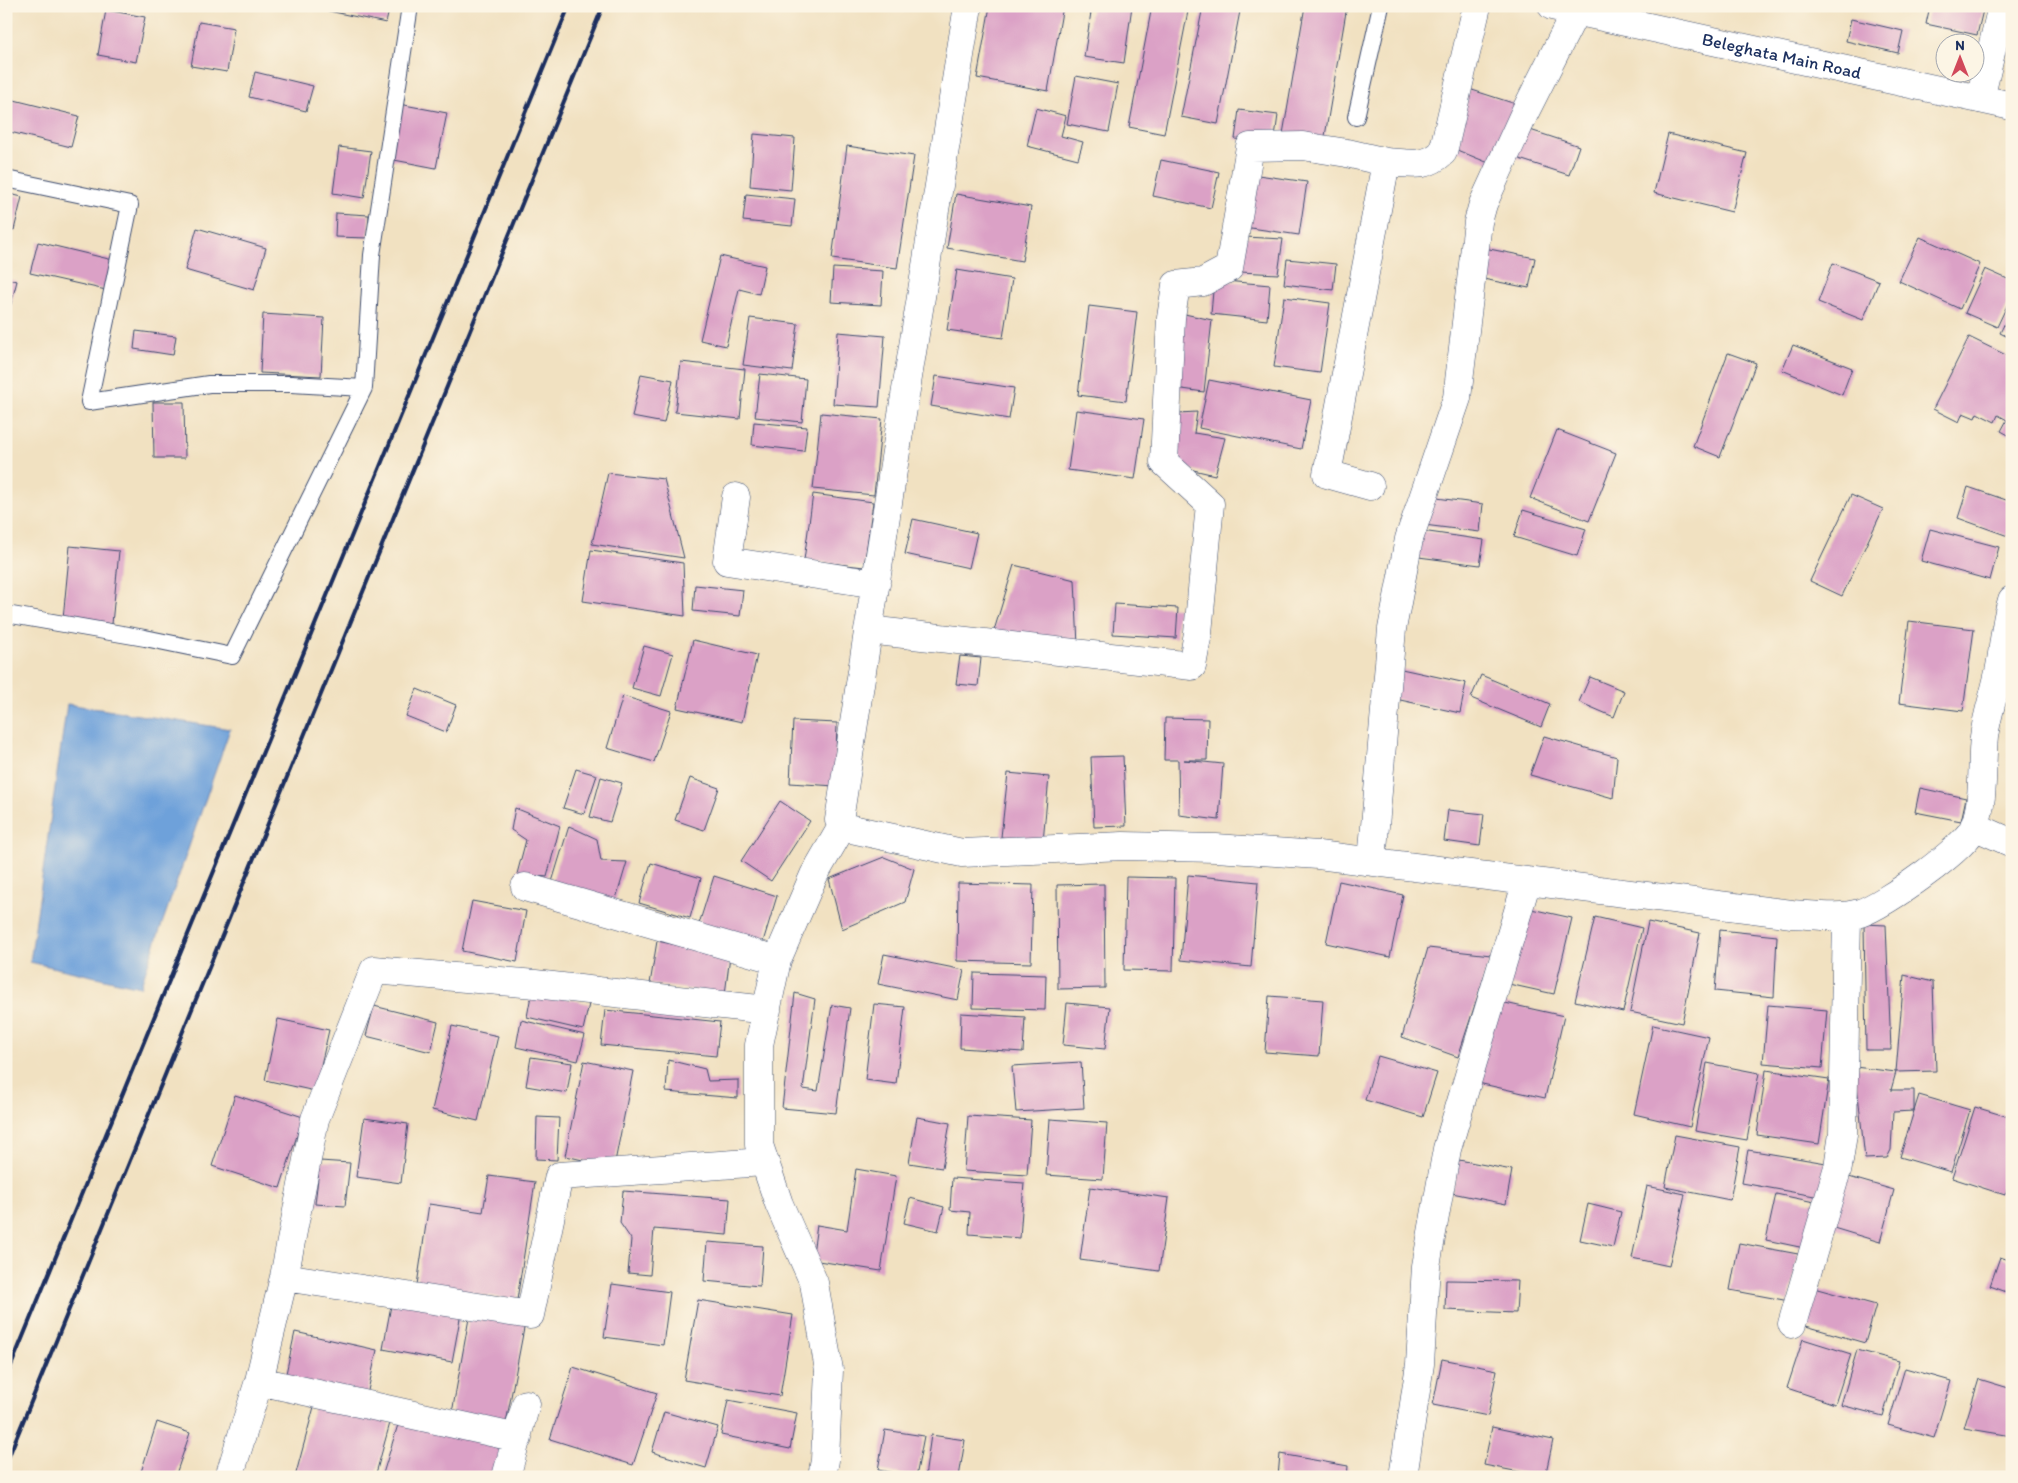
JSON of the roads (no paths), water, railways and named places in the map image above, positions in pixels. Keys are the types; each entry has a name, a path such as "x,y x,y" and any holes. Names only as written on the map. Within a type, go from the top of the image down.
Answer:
{"street":[{"path":"968,6 868,630 840,820 847,828 962,853 1123,846 1216,848 1318,855 1792,914 1847,916 1878,906 1922,876 1970,835 1979,809 1984,735 2000,667 2006,619 2012,600"},
{"path":"868,630 1192,666 1198,633 1210,504 1164,462 1171,318 1176,285 1203,282 1229,268 1250,147 1303,146 1386,162 1422,164 1433,161 1443,152 1477,6"},
{"path":"1980,99 2002,6"},
{"path":"1372,862 1392,629 1409,539 1457,398 1478,222 1483,204 1525,112 1564,9"},
{"name":"Beleghata Main Road","path":"1564,9 2012,106"},
{"path":"1370,486 1327,474 1386,162"},
{"path":"736,497 728,562 876,584"},
{"path":"822,1477 825,1460 830,1370 814,1283 779,1204 758,1145 759,1045 768,1010 777,960 814,875 843,825"},
{"path":"1974,826 2012,843"},
{"path":"1403,1477 1420,1364 1426,1266 1447,1149 1527,881"},
{"path":"525,888 777,960"},
{"path":"1792,1324 1838,1166 1844,1134 1847,916"},
{"path":"229,1477 259,1381 284,1277 315,1119 374,970 535,984 768,1010"},
{"path":"284,1277 530,1315 559,1176 764,1162"},
{"path":"259,1381 518,1438"},
{"path":"506,1477 526,1404"}],"lane":[{"path":"6,614 144,638 232,656 364,388 372,255 410,6"},
{"path":"1356,117 1381,6"},
{"path":"6,179 130,205 89,402 209,384 291,384 364,388"}],"water":[{"path":"67,704 230,729 140,987 30,962"}],"railway":[{"path":"6,1378 569,6"},
{"path":"6,1463 603,6"}]}
